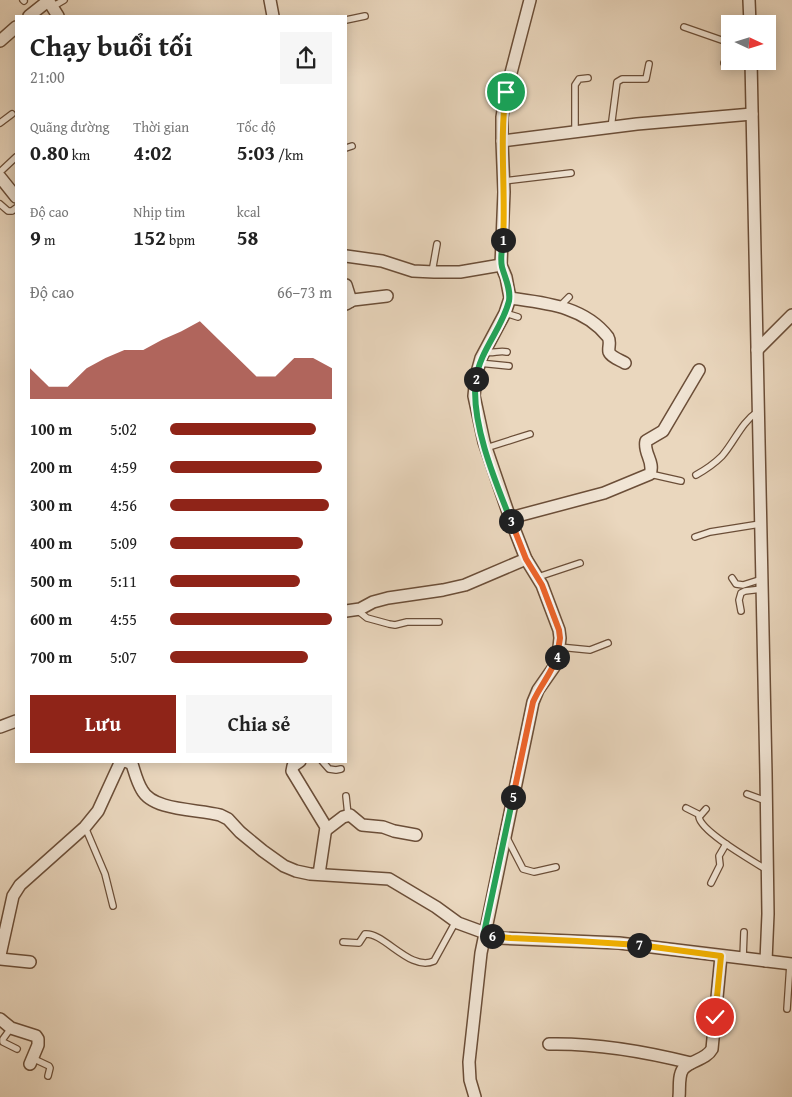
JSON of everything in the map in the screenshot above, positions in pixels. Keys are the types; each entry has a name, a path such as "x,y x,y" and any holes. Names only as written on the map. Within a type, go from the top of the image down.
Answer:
{"street":[{"path":"270,0 273,15"},
{"path":"475,1097 470,1080 469,1062 484,933 533,702 538,690 554,667 559,647 559,630 538,577 526,559 510,518 486,448 476,413 474,396 479,363 505,313 510,298 506,277 501,265 504,181 502,117 506,92 530,0"},
{"path":"749,0 750,15"},
{"path":"33,15 52,9"},
{"path":"0,41 15,28"},
{"path":"751,70 766,801 766,961"},
{"path":"502,141 752,114"},
{"path":"0,177 15,196"},
{"path":"347,256 382,261 414,271 460,272 501,265"},
{"path":"349,303 387,296"},
{"path":"510,298 560,306 587,318 608,337 611,354 625,363"},
{"path":"757,350 792,315"},
{"path":"510,518 604,493 650,474 652,465 646,451 646,441 663,431 699,370"},
{"path":"351,610 388,598 465,585 526,559"},
{"path":"0,727 15,721"},
{"path":"0,955 13,896 20,884 86,827 98,810 120,763"},
{"path":"130,763 132,764 142,791 150,800 160,805 220,815 228,819 240,832 284,866 301,872 389,880 411,891 456,921 484,933 505,938 618,943 791,964"},
{"path":"298,763 292,771 324,823 326,830 319,874"},
{"path":"326,830 348,815 352,816 362,825 383,827 416,835"},
{"path":"679,1097 681,1075 684,1068 710,1053 713,1046 721,956"},
{"path":"0,959 30,962"},
{"path":"0,1019 11,1028 36,1036 38,1046 31,1061"},
{"path":"549,1044 628,1050 691,1063"}],"lane":[{"path":"52,9 64,0"},
{"path":"347,20 365,16"},
{"path":"684,27 721,40"},
{"path":"611,128 616,82 622,79 646,79 649,64"},
{"path":"575,133 575,85 579,79 588,78"},
{"path":"0,124 12,114"},
{"path":"0,172 15,158"},
{"path":"504,181 571,173"},
{"path":"0,204 8,211 15,209"},
{"path":"432,272 437,244"},
{"path":"560,306 569,297"},
{"path":"505,313 518,317"},
{"path":"484,352 507,352"},
{"path":"479,363 509,366"},
{"path":"696,475 721,457 744,423 757,412"},
{"path":"486,448 530,434"},
{"path":"650,474 681,481"},
{"path":"695,537 710,532 760,524"},
{"path":"538,577 580,564"},
{"path":"732,578 736,584 762,584"},
{"path":"741,611 739,600 741,593 762,584"},
{"path":"351,610 367,618 389,624 439,622"},
{"path":"559,647 590,650 608,643"},
{"path":"324,763 329,769 341,769"},
{"path":"747,794 766,801"},
{"path":"346,796 348,815"},
{"path":"686,808 700,815"},
{"path":"706,809 698,818 702,826 767,870"},
{"path":"86,827 103,868 113,906"},
{"path":"505,834 523,870 534,872 556,867"},
{"path":"711,883 720,865 719,856 726,844"},
{"path":"343,942 359,943 365,934 372,934 404,955 422,962 431,963 434,961 456,921"},
{"path":"742,958 744,932"},
{"path":"787,1009 791,964"},
{"path":"11,1028 3,1042 17,1049"},
{"path":"31,1061 49,1066 48,1076"}],"route":[{"path":"506,92 502,117 504,223 501,265 506,277 510,298 505,313 481,358 476,376 474,396 476,413 496,479 526,559 538,577 549,601 560,638 558,656 554,667 538,690 533,702 484,933 499,938 618,943 721,956 715,1017"}]}
